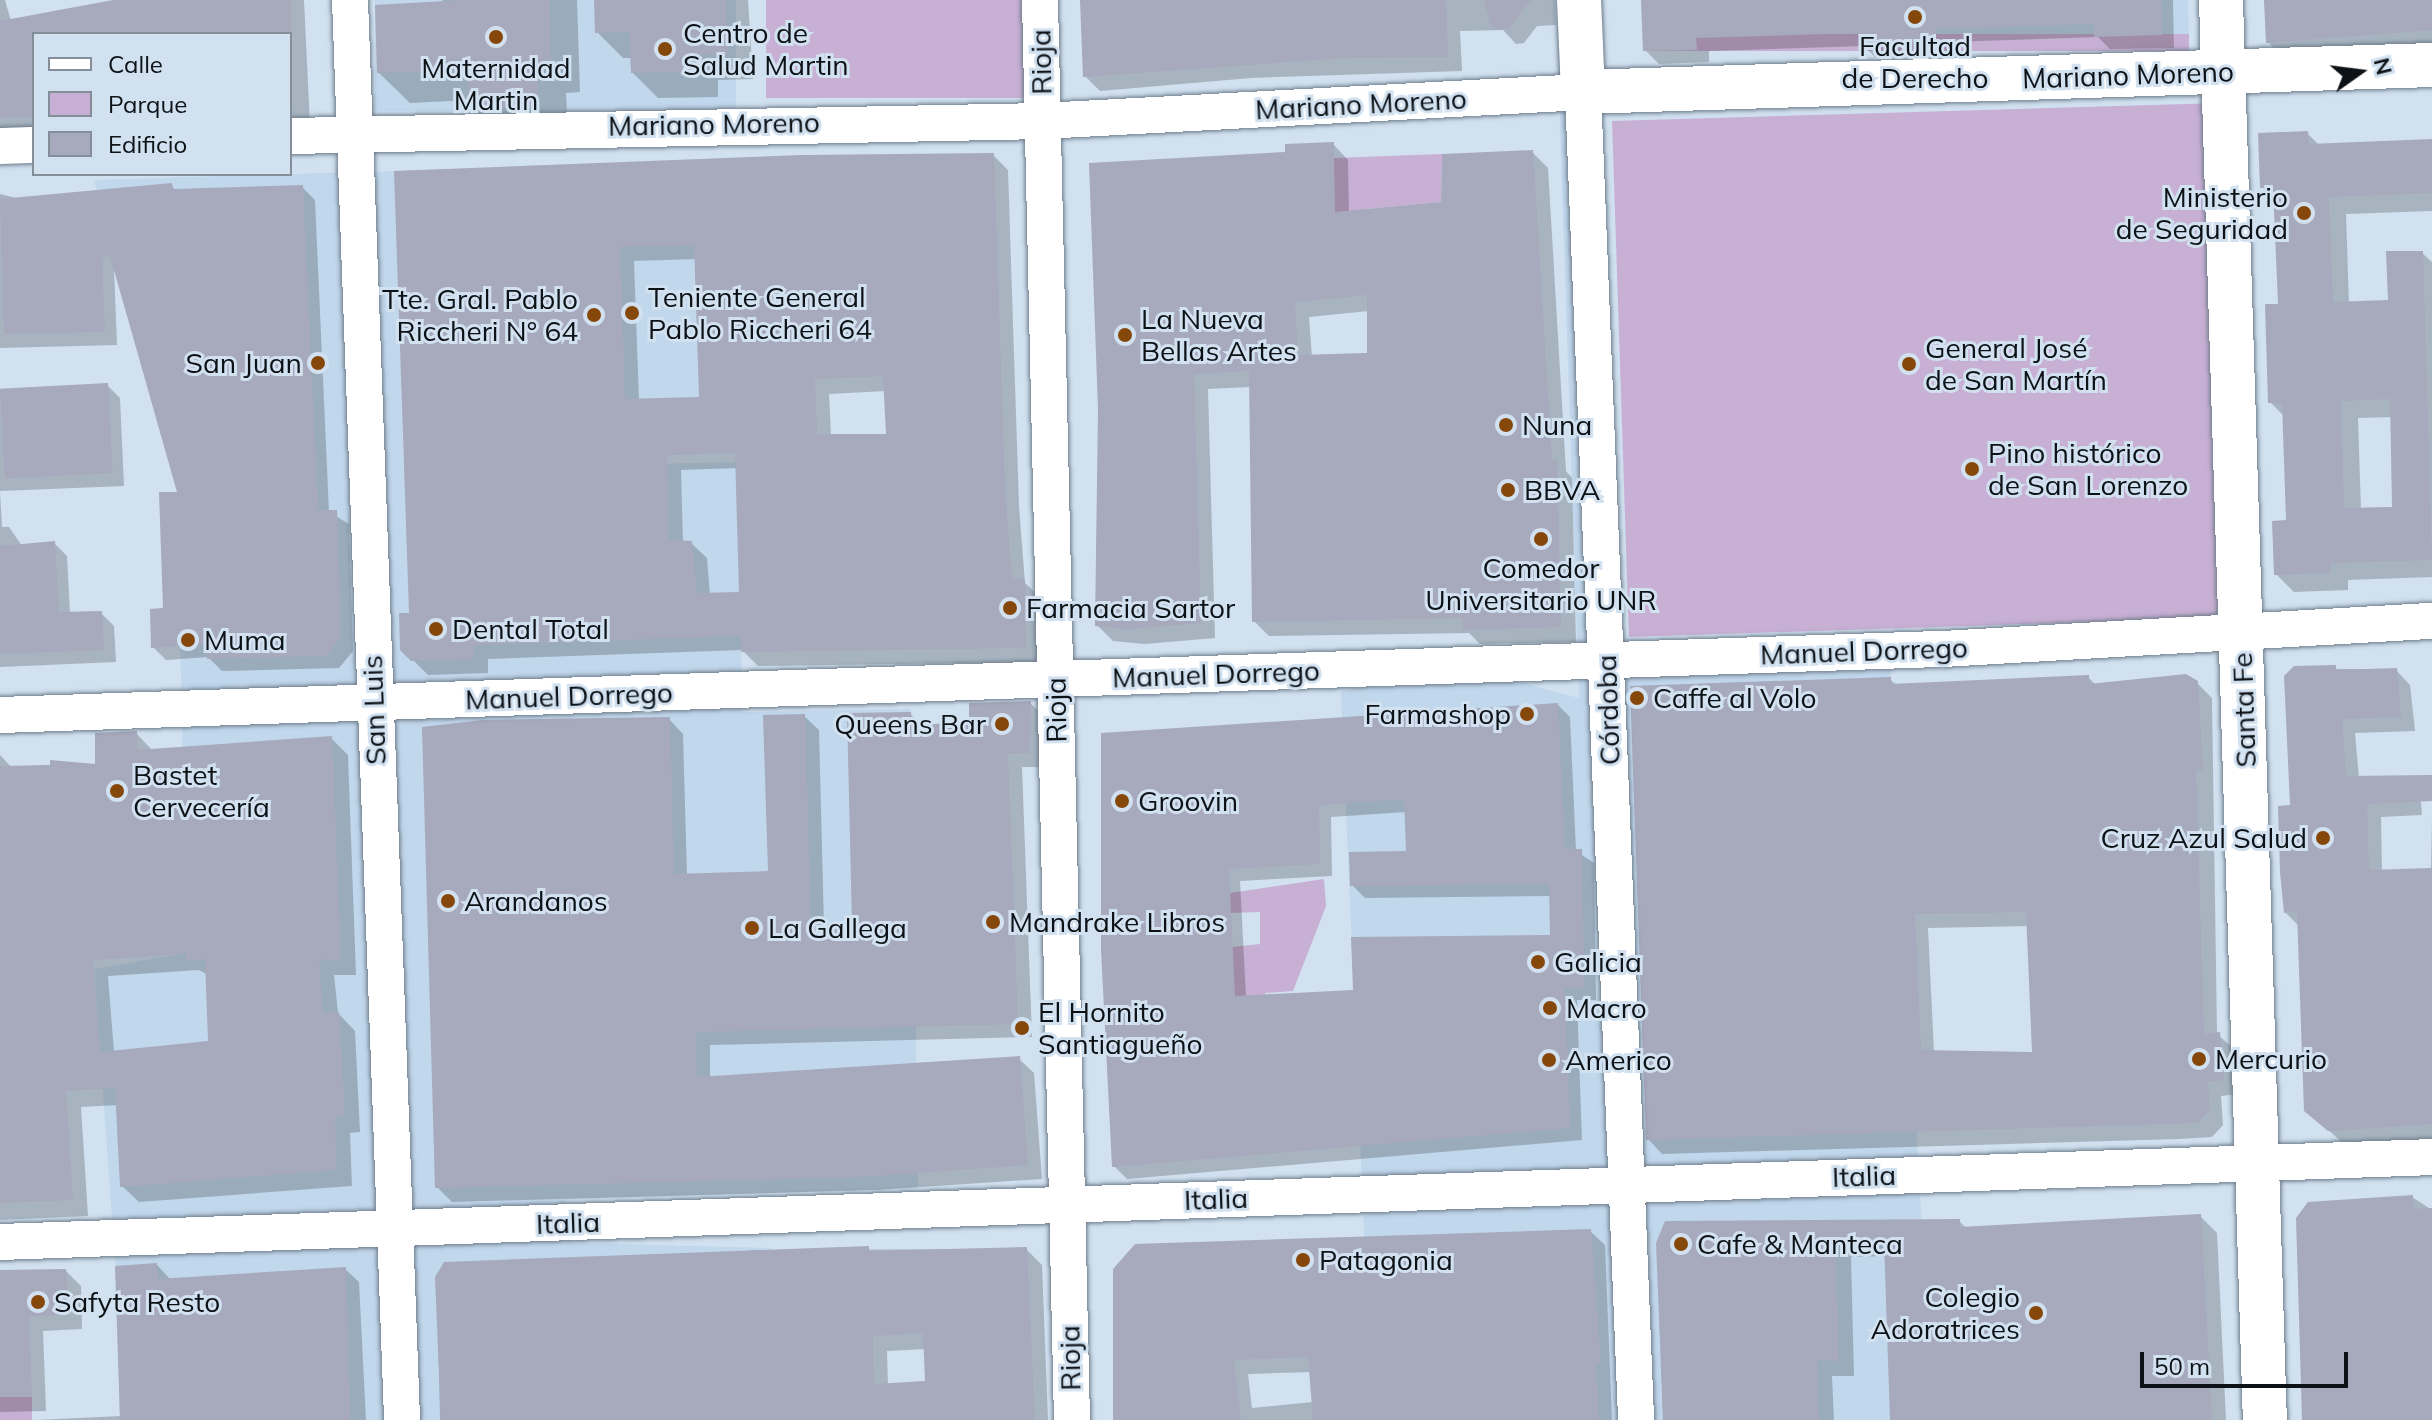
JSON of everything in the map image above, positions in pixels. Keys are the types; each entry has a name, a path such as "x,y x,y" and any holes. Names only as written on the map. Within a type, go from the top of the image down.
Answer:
{"main road":[{"name":"Córdoba","path":"1579,0 1583,92"},
{"name":"Santa Fe","path":"2221,0 2265,1420"},
{"name":"Mariano Moreno","path":"1583,92 2432,65"}],"street":[{"name":"San Luis","path":"350,0 402,1420"},
{"name":"Rioja","path":"1040,0 1072,1420"},
{"name":"Mariano Moreno","path":"292,136 1043,121 1583,92"},
{"name":"Córdoba","path":"1583,92 1636,1420"},
{"path":"0,146 32,145"},
{"name":"Manuel Dorrego","path":"0,715 1943,649 2432,621"},
{"name":"Italia","path":"0,1242 2432,1157"}],"shaded area":[{"path":"375,0 736,0 736,111 375,111"},
{"path":"1556,0 1594,0 1606,659 1889,650 1933,1420 1372,1420 1341,692 1456,665 1579,698"},
{"name":"Facultad de Derecho","path":"1641,0 2188,0 2189,34 1643,51"},
{"path":"691,162 701,454 572,459 559,381 401,388 404,470 736,462 743,712 911,709 918,1188 565,1200 570,1243 771,1248 777,1420 120,1420 116,1272 94,969 187,953 177,492 94,180"}],"green space":[{"path":"766,0 1026,0 1026,98 766,98"},
{"path":"1643,34 2189,34 2189,51 1643,51"},
{"path":"2220,103 2233,595 2213,618 1629,637 1612,121"},
{"path":"1442,154 1441,202 1366,209 1367,293 1336,298 1334,158"},
{"path":"1324,879 1326,906 1293,991 1265,993 1268,1054 1237,1058 1232,947 1260,944 1260,912 1230,913 1230,893"},
{"path":"0,1397 32,1397 32,1420 0,1420"}],"building":[{"path":"113,0 291,0 291,32 32,32 32,117 0,118 0,21"},
{"path":"465,0 549,0 551,63 537,63 539,106 469,108 468,70 377,73 375,5"},
{"path":"594,0 726,0 728,54 693,55 693,72 631,73 629,32 595,33"},
{"path":"1080,0 1446,0 1448,57 1342,58 1083,77"},
{"path":"1484,0 1531,0 1509,28 1500,30 1491,25"},
{"name":"Facultad de Derecho","path":"1641,0 2161,0 2162,35 2094,37 2094,24 1935,29 1936,42 1860,44 1859,33 1696,38 1697,50 1643,51"},
{"path":"2264,0 2432,0 2432,30 2266,43"},
{"path":"2308,131 2309,144 2432,139 2432,193 2329,197 2333,302 2388,300 2386,251 2423,251 2432,560 2331,563 2331,573 2274,575 2272,521 2286,520 2282,403 2268,403 2265,304 2278,304 2273,188 2260,188 2258,133","holes":["2390,399 2392,507 2344,508 2341,401"]},
{"path":"1334,142 1334,212 1441,202 1442,154 1533,150 1552,460 1557,460 1561,627 1463,630 1462,618 1252,622 1249,371 1194,374 1201,623 1128,629 1095,626 1098,409 1089,163 1285,152 1285,144","holes":["1367,295 1367,353 1298,355 1295,302"]},
{"path":"994,153 1005,489 1012,579 1025,579 1026,648 741,652 741,636 474,645 474,659 411,661 400,650 399,613 409,613 394,171 803,155","holes":["694,245 699,397 625,399 620,247","883,376 886,434 817,434 815,379","735,453 739,592 697,593 692,541 669,540 667,455"]},
{"path":"172,183 173,189 303,185 318,510 337,510 341,637 326,656 207,659 207,644 151,648 150,609 163,608 159,492 177,492 110,256 102,257 105,332 4,334 0,199"},
{"path":"108,383 113,473 5,479 0,389"},
{"path":"55,541 59,612 102,611 104,650 0,654 0,546"},
{"path":"2336,665 2336,670 2397,668 2401,717 2342,719 2346,776 2432,775 2432,801 2367,804 2369,870 2432,868 2432,1124 2328,1131 2304,1111 2297,912 2284,913 2280,872 2278,806 2290,805 2284,676 2294,666"},
{"path":"2186,674 2198,681 2203,770 2196,771 2204,1034 2220,1032 2224,1080 2208,1082 2210,1110 2197,1123 1646,1140 1630,686 1891,677 1891,684 2089,675 2089,684","holes":["2026,912 2032,1052 1921,1050 1915,914"]},
{"path":"1031,701 1030,753 1008,754 1018,1024 696,1032 697,1077 1020,1056 1028,1165 861,1177 435,1188 422,727 483,720 670,717 674,874 768,871 763,715 805,714 811,925 852,924 847,713 911,712 912,726 969,721 969,703"},
{"path":"1558,703 1565,849 1582,849 1584,988 1565,988 1570,1128 1112,1167 1101,949 1101,733","holes":["1404,799 1406,851 1349,852 1350,886 1549,884 1550,935 1351,937 1353,990 1235,996 1229,869 1320,864 1319,805"]},
{"path":"137,731 137,750 332,736 341,960 319,959 323,1013 339,1012 345,1116 335,1117 336,1170 120,1187 115,1088 66,1091 73,1200 0,1203 0,766 50,765 50,760 95,764 95,733","holes":["186,954 186,960 205,959 208,1041 100,1052 93,960"]},
{"path":"2413,1195 2413,1209 2432,1208 2432,1420 2302,1420 2296,1218 2308,1202"},
{"path":"2201,1214 2212,1420 1890,1420 1884,1241 1835,1242 1839,1361 1817,1360 1819,1420 1663,1420 1656,1243 1665,1221 1960,1219 1960,1227"},
{"path":"1591,1229 1601,1364 1596,1364 1599,1420 1313,1420 1308,1357 1234,1360 1241,1420 1113,1420 1113,1269 1135,1244"},
{"path":"869,1246 869,1251 1027,1247 1035,1420 441,1420 435,1277 444,1262","holes":["923,1333 925,1381 874,1384 873,1336"]},
{"path":"157,1263 158,1279 346,1267 350,1420 120,1420 115,1266"},
{"path":"66,1269 68,1315 29,1316 32,1397 0,1397 0,1270"}],"place":[{"name":"Facultad de Derecho","path":"1915,17"},
{"name":"Maternidad Martin","path":"496,37"},
{"name":"Centro de Salud Martin","path":"665,49"},
{"name":"Ministerio de Seguridad","path":"2304,213"},
{"name":"Teniente General Pablo Riccheri 64","path":"632,313"},
{"name":"Tte. Gral. Pablo Riccheri N° 64","path":"594,315"},
{"name":"La Nueva Bellas Artes","path":"1125,335"},
{"name":"San Juan","path":"318,363"},
{"name":"General José de San Martín","path":"1909,364"},
{"name":"Nuna","path":"1506,425"},
{"name":"Pino histórico de San Lorenzo","path":"1972,469"},
{"name":"BBVA","path":"1508,490"},
{"name":"Comedor Universitario UNR","path":"1541,539"},
{"name":"Farmacia Sartor","path":"1010,608"},
{"name":"Dental Total","path":"436,629"},
{"name":"Muma","path":"188,640"},
{"name":"Caffe al Volo","path":"1637,698"},
{"name":"Farmashop","path":"1527,714"},
{"name":"Queens Bar","path":"1002,724"},
{"name":"Bastet Cervecería","path":"117,791"},
{"name":"Groovin","path":"1122,801"},
{"name":"Cruz Azul Salud","path":"2323,838"},
{"name":"Arandanos","path":"448,901"},
{"name":"Mandrake Libros","path":"993,922"},
{"name":"La Gallega","path":"752,928"},
{"name":"Galicia","path":"1538,962"},
{"name":"Macro","path":"1550,1008"},
{"name":"El Hornito Santiagueño","path":"1022,1028"},
{"name":"Mercurio","path":"2199,1059"},
{"name":"Americo","path":"1549,1060"},
{"name":"Cafe & Manteca","path":"1681,1244"},
{"name":"Patagonia","path":"1303,1260"},
{"name":"Safyta Resto","path":"38,1302"},
{"name":"Colegio Adoratrices","path":"2036,1313"}]}
